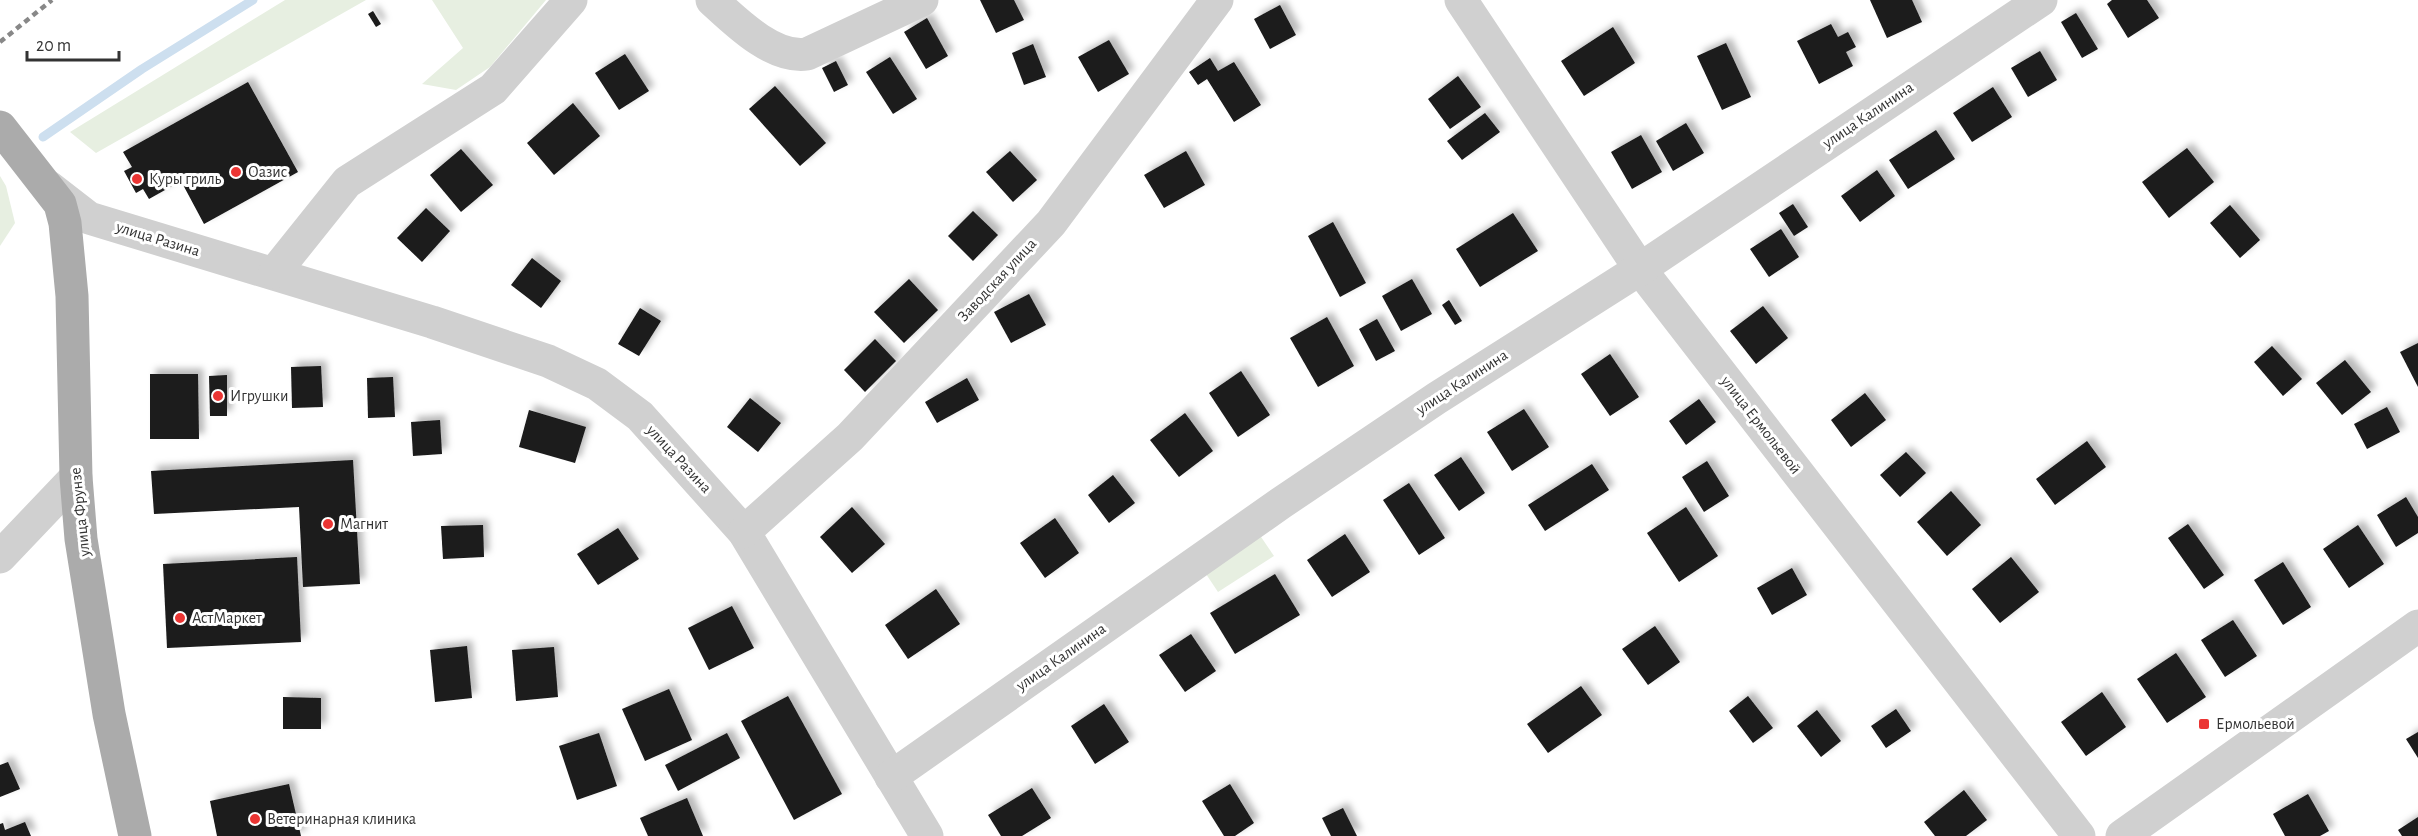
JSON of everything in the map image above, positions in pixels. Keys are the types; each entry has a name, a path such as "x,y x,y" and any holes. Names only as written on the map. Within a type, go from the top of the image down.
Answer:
{"main road":[{"name":"улица Фрунзе","path":"0,127 60,204 65,223 72,296 76,477 84,555 109,714 135,836"}],"street":[{"path":"275,272 347,182 493,89 571,0"},
{"path":"712,0 768,45 794,56 807,54 922,0"},
{"name":"Заводская улица","path":"744,532 850,437 1051,223 1217,0"},
{"name":"улица Ермольевой","path":"1461,0 1640,269 2079,836"},
{"name":"улица Калинина","path":"891,777 1281,503 1437,398 1640,269 2041,0"},
{"name":"улица Разина","path":"49,188 89,218 275,272 548,361 597,384 640,416 744,532 927,836"},
{"path":"0,557 76,477"},
{"path":"2122,836 2418,626"}],"shaded area":[{"path":"285,0 366,0 96,153 70,132"},
{"path":"432,0 546,0 490,67 456,90 422,84 463,48"},
{"path":"0,176 6,186 15,223 0,246"},
{"path":"1259,534 1274,556 1218,592 1204,571"}],"building":[{"path":"980,0 1014,0 1024,20 996,33"},
{"path":"1870,0 1912,0 1922,22 1887,38"},
{"path":"2112,0 2147,0 2159,18 2128,38 2107,4"},
{"path":"1280,5 1296,35 1270,49 1254,19"},
{"path":"373,11 381,24 376,27 368,14"},
{"path":"2076,13 2098,49 2082,58 2061,22"},
{"path":"927,18 948,56 926,69 904,32"},
{"path":"1831,24 1838,37 1848,32 1856,47 1846,52 1853,66 1819,84 1797,41"},
{"path":"1613,27 1635,63 1584,96 1561,61"},
{"path":"1109,40 1129,74 1098,92 1078,57"},
{"path":"1726,43 1751,97 1722,110 1697,56"},
{"path":"1033,44 1046,77 1024,85 1012,53"},
{"path":"2040,51 2057,80 2028,97 2011,68"},
{"path":"625,54 649,91 619,110 595,73"},
{"path":"890,57 917,99 893,114 866,72"},
{"path":"1210,58 1218,71 1234,62 1261,105 1234,122 1207,79 1198,85 1189,72"},
{"path":"836,61 848,85 834,92 822,68"},
{"path":"1458,76 1481,107 1450,129 1428,99"},
{"name":"Оазис","path":"248,82 298,172 204,224 181,181 149,199 143,189 136,193 124,171 132,167 123,152"},
{"path":"775,86 826,143 800,166 749,109"},
{"path":"1993,87 2012,117 1972,142 1953,113"},
{"path":"573,103 600,136 554,175 527,143"},
{"path":"1485,113 1500,132 1462,160 1447,141"},
{"path":"1686,123 1704,153 1673,171 1656,141"},
{"path":"1936,130 1955,159 1908,189 1889,160"},
{"path":"1641,135 1662,172 1632,189 1611,152"},
{"path":"2187,148 2214,182 2169,218 2142,182"},
{"path":"461,149 493,185 461,212 430,175"},
{"path":"1010,151 1037,180 1013,202 986,172"},
{"path":"1186,151 1205,185 1164,208 1144,175"},
{"path":"1877,170 1895,196 1860,222 1841,196"},
{"path":"1793,204 1808,227 1794,236 1779,213"},
{"path":"2230,205 2260,240 2240,258 2210,223"},
{"path":"426,208 450,231 422,262 397,238"},
{"path":"973,211 998,235 973,261 948,236"},
{"path":"1513,213 1538,251 1480,287 1456,249"},
{"path":"1333,222 1366,283 1340,297 1308,236"},
{"path":"1781,229 1799,257 1769,277 1750,249"},
{"path":"532,258 561,281 541,308 511,285"},
{"path":"909,279 938,310 904,343 874,312"},
{"path":"1412,279 1432,314 1401,331 1382,296"},
{"path":"1029,294 1046,325 1011,343 994,312"},
{"path":"1449,300 1462,321 1455,325 1442,305"},
{"path":"1763,306 1788,338 1756,364 1730,331"},
{"path":"640,308 661,321 639,356 618,344"},
{"path":"1327,317 1354,366 1318,387 1290,338"},
{"path":"1377,319 1395,351 1376,361 1359,329"},
{"path":"875,339 896,361 865,392 844,370"},
{"path":"2418,343 2418,387 2400,352"},
{"path":"2272,346 2302,379 2283,396 2254,362"},
{"path":"1610,354 1639,397 1610,416 1581,374"},
{"path":"2345,360 2371,392 2342,415 2316,383"},
{"path":"321,366 323,407 292,408 291,367"},
{"path":"1241,371 1270,415 1238,437 1209,393"},
{"path":"150,374 198,374 199,439 150,439"},
{"name":"Игрушки","path":"227,375 227,416 210,416 209,376"},
{"path":"393,377 395,417 368,418 367,378"},
{"path":"967,378 979,400 937,423 925,402"},
{"path":"1865,393 1886,420 1851,447 1831,420"},
{"path":"750,398 781,423 758,452 727,427"},
{"path":"1699,399 1716,422 1686,445 1669,421"},
{"path":"2387,407 2400,432 2367,449 2354,424"},
{"path":"1524,409 1549,447 1512,471 1487,432"},
{"path":"529,410 586,427 575,463 519,447"},
{"path":"1185,413 1213,451 1179,477 1150,440"},
{"path":"440,420 442,454 413,456 411,422"},
{"path":"2087,441 2106,467 2055,505 2036,479"},
{"path":"1906,452 1926,473 1900,497 1880,475"},
{"path":"1461,457 1485,493 1459,511 1434,475"},
{"name":"Магнит","path":"353,460 360,584 303,587 299,507 154,514 151,471"},
{"path":"1707,461 1729,496 1704,512 1682,477"},
{"path":"1592,464 1609,490 1545,531 1528,505"},
{"path":"1113,475 1135,503 1109,523 1088,495"},
{"path":"1409,483 1445,538 1419,555 1383,500"},
{"path":"1951,491 1981,525 1947,556 1917,522"},
{"path":"2406,497 2418,517 2418,533 2396,547 2377,515"},
{"path":"852,507 885,544 852,573 820,537"},
{"path":"1686,507 1718,556 1679,582 1647,533"},
{"path":"1055,518 1079,553 1045,578 1020,543"},
{"path":"2188,524 2224,575 2204,589 2168,538"},
{"path":"483,525 484,557 443,559 441,526"},
{"path":"2358,525 2384,564 2349,588 2323,549"},
{"path":"618,528 639,559 598,585 577,554"},
{"path":"1345,534 1370,572 1332,597 1307,560"},
{"path":"297,557 301,642 167,648 163,564"},
{"path":"2011,557 2039,592 2000,623 1972,589"},
{"path":"2283,562 2311,607 2283,625 2254,580"},
{"path":"1792,568 1807,595 1772,615 1757,588"},
{"path":"1275,574 1300,615 1235,654 1210,613"},
{"path":"936,589 960,624 908,659 885,625"},
{"path":"732,606 754,648 709,670 688,628"},
{"path":"2233,620 2257,656 2225,677 2201,640"},
{"path":"1655,626 1680,662 1648,685 1622,649"},
{"path":"1191,634 1216,671 1185,692 1159,655"},
{"path":"467,646 472,698 435,702 430,650"},
{"path":"554,647 558,697 516,701 512,650"},
{"path":"2176,653 2206,697 2167,723 2137,679"},
{"path":"1581,686 1602,715 1548,753 1527,724"},
{"path":"669,689 692,740 645,761 622,709"},
{"path":"2102,692 2126,727 2086,756 2061,722"},
{"path":"788,696 842,794 794,820 741,721"},
{"path":"1748,696 1773,728 1753,743 1729,711"},
{"path":"283,697 321,698 321,729 283,729"},
{"path":"1104,704 1129,742 1095,764 1071,726"},
{"path":"1896,709 1911,731 1886,748 1871,726"},
{"path":"1817,710 1841,741 1821,757 1797,726"},
{"path":"2418,732 2418,758 2406,739"},
{"path":"599,733 617,786 577,800 559,746"},
{"path":"727,733 740,758 678,791 665,765"},
{"path":"8,762 20,789 0,797 0,765"},
{"name":"Ветеринарная клиника","path":"289,784 301,836 217,836 210,801"},
{"path":"1230,784 1254,823 1235,836 1224,836 1202,801"},
{"path":"1032,788 1051,818 1022,836 1001,836 988,815"},
{"path":"1964,790 1987,820 1966,836 1935,836 1924,822"},
{"path":"2308,794 2329,831 2320,836 2285,836 2273,814"},
{"path":"687,798 703,836 648,836 640,818"},
{"path":"1343,808 1357,836 1331,836 1322,818"},
{"path":"2418,817 2418,836 2402,836 2398,830"},
{"path":"25,822 31,836 0,836 0,824 3,823 5,830"}],"waterway":[{"path":"43,137 142,69 253,0"}],"railway":[{"path":"0,42 52,0"}],"place":[{"name":"Оазис","path":"236,172"},
{"name":"Куры гриль","path":"137,179"},
{"name":"Игрушки","path":"218,396"},
{"name":"Магнит","path":"328,524"},
{"name":"АстМаркет","path":"180,618"},
{"name":"Ермольевой","path":"2204,724"},
{"name":"Ветеринарная клиника","path":"255,819"}]}
